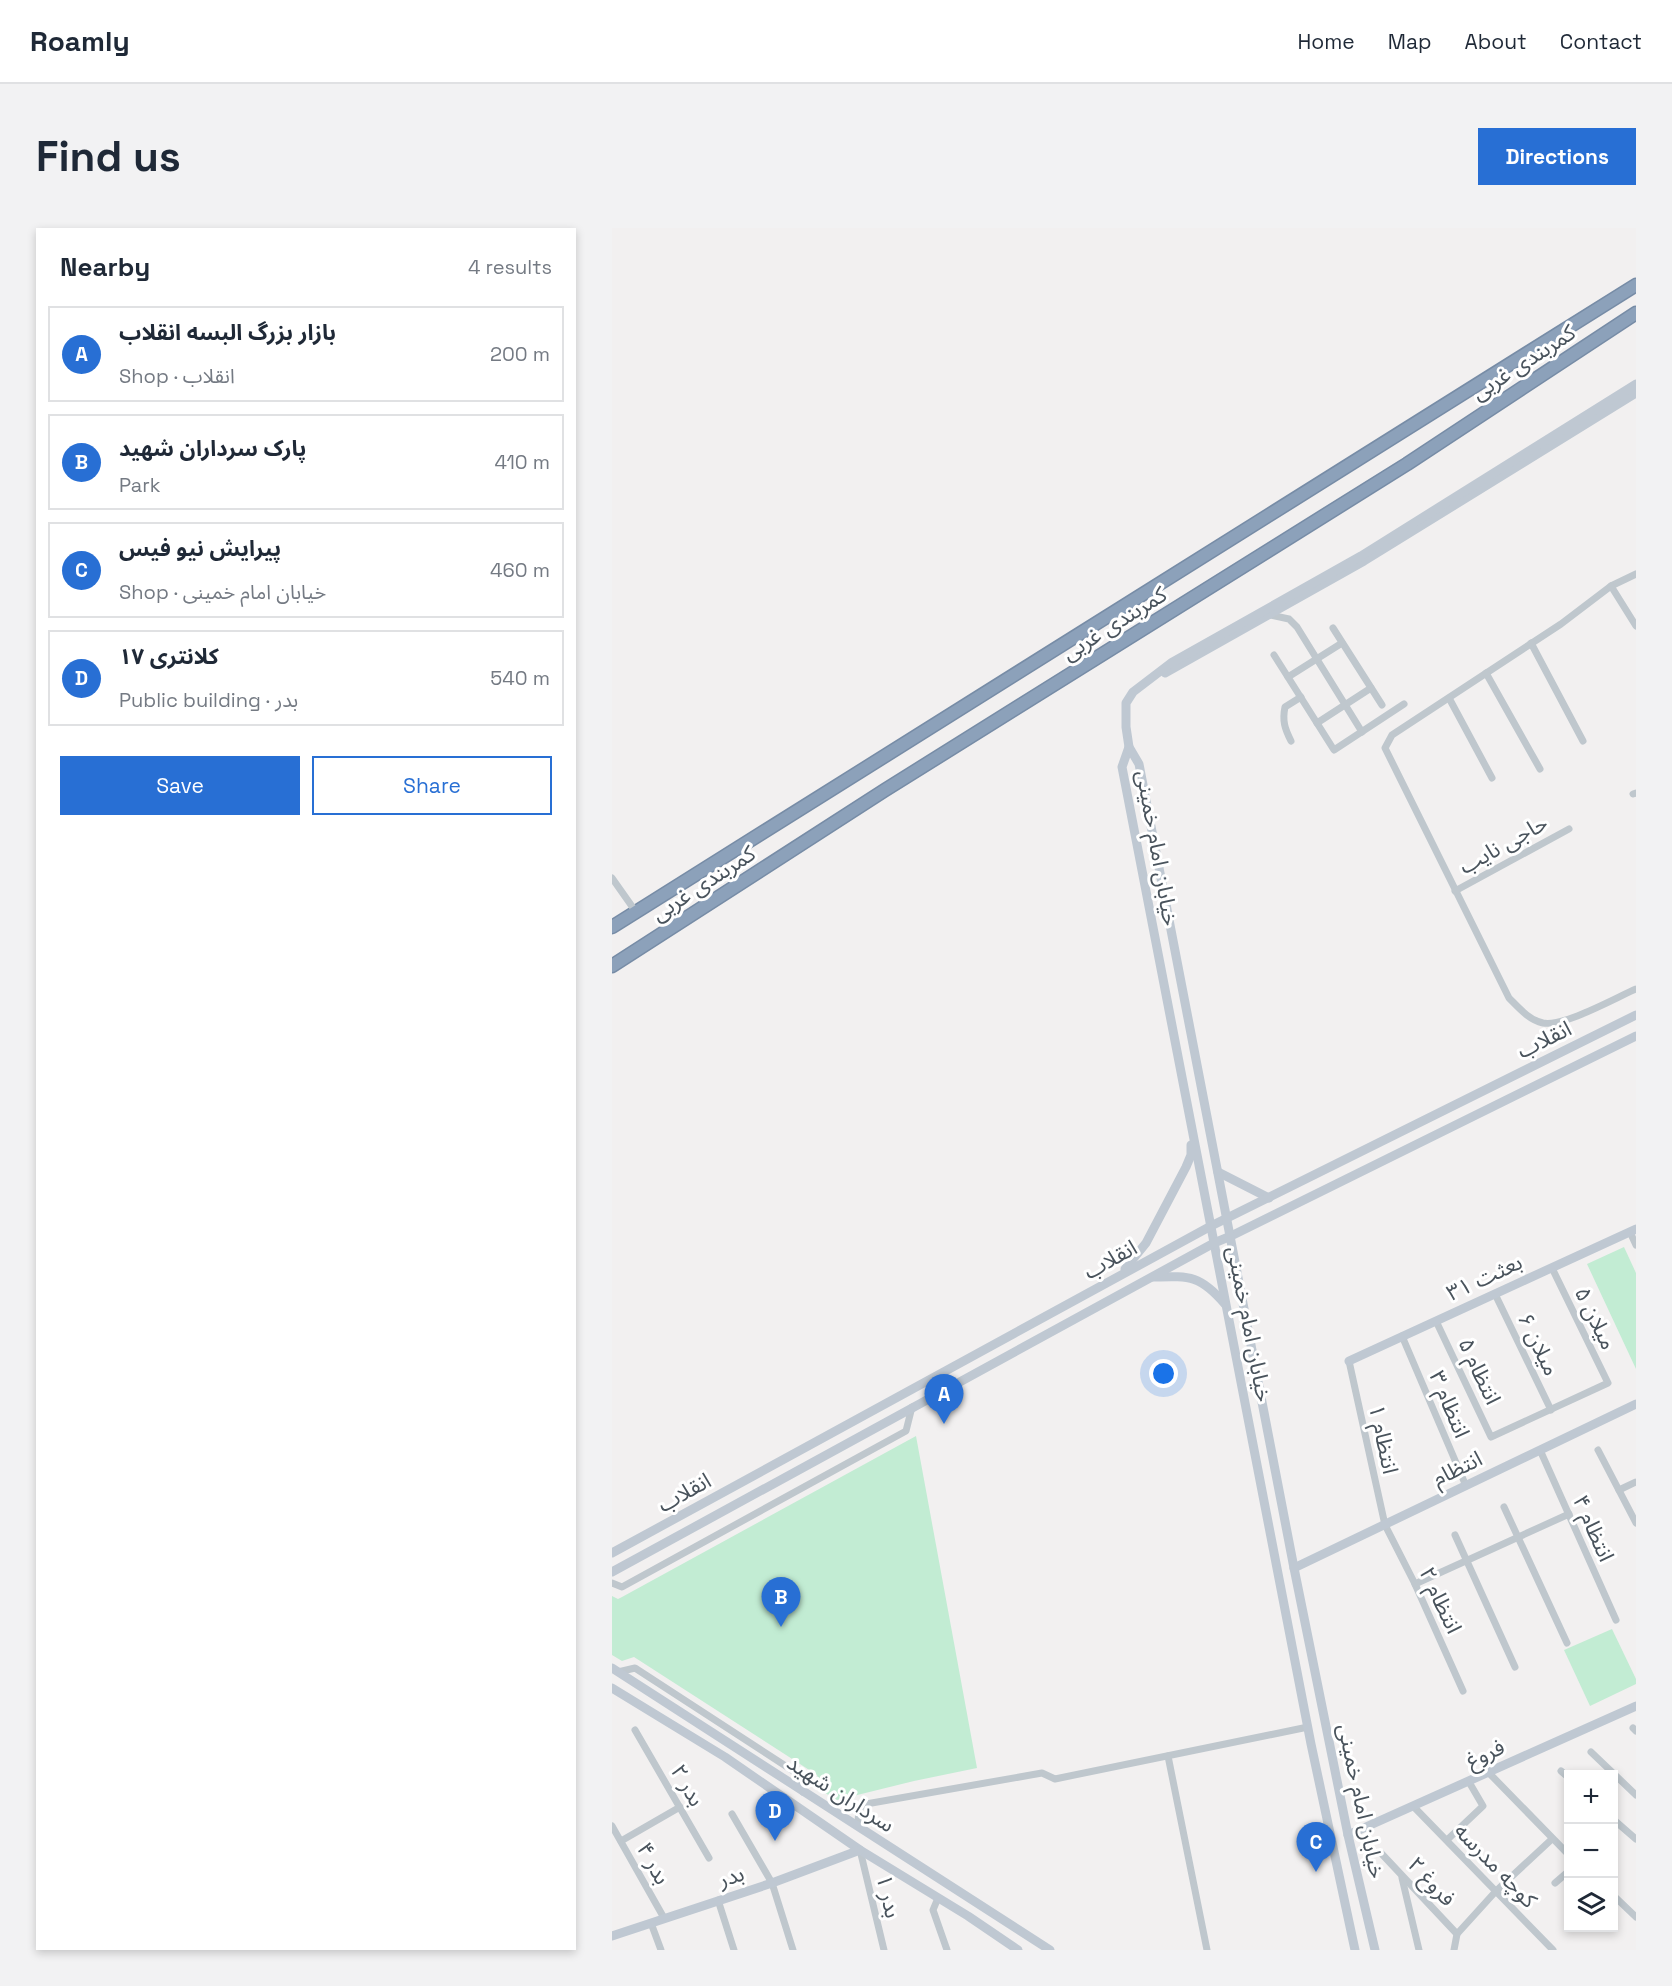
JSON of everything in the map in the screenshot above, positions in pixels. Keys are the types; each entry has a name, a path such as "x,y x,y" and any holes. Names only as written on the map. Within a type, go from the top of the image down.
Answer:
{"highway":[{"name":"کمربندی غربی","path":"612,927 1636,285"},
{"name":"کمربندی غربی","path":"612,966 885,790 1407,464 1636,313"}],"main road":[{"path":"1129,747 1126,703 1133,692 1171,663 1361,556 1636,384"},
{"path":"1147,682 1364,561 1636,393"},
{"name":"خیابان امام خمینی","path":"1129,747 1122,767 1311,1744 1355,1950"},
{"name":"خیابان امام خمینی","path":"1129,747 1139,764 1294,1568 1348,1834 1375,1950"},
{"name":"انقلاب","path":"612,1553 1211,1226 1636,1015"},
{"name":"انقلاب","path":"612,1572 1214,1243 1636,1036"},
{"path":"1574,1046 1582,1063"},
{"path":"1120,1276 1146,1243 1186,1167 1191,1155 1192,1131"},
{"path":"1218,1172 1269,1198"},
{"path":"1254,1205 1261,1221"},
{"name":"بعثت ۳۱","path":"1349,1361 1633,1230"},
{"path":"1150,1277 1180,1276 1197,1280 1211,1288 1226,1305"},
{"name":"انتظام","path":"1294,1568 1636,1404"},
{"name":"سرداران شهید","path":"615,1670 1050,1950"},
{"name":"سرداران شهید","path":"612,1688 725,1757 860,1850 968,1916 1018,1950"},
{"name":"فروغ","path":"1348,1834 1636,1706"},
{"path":"1311,1744 1329,1741"},
{"name":"بدر","path":"612,1936 772,1883 860,1850"},
{"path":"968,1916 975,1901"}],"street":[{"path":"1636,574 1611,586 1532,643 1392,735 1385,748 1509,998 1527,1016 1543,1023 1562,1022 1636,989"},
{"path":"1611,586 1636,626"},
{"path":"1270,615 1289,618 1301,633 1362,732"},
{"path":"1333,628 1382,705"},
{"path":"1288,676 1342,643"},
{"path":"1532,643 1583,741"},
{"path":"1274,655 1335,750 1404,704"},
{"path":"1486,674 1540,769"},
{"path":"1317,723 1371,688"},
{"path":"1291,741 1283,717 1285,707 1301,697"},
{"path":"1449,698 1492,778"},
{"name":"حاجی نایب","path":"1455,891 1569,829"},
{"path":"612,878 636,912"},
{"path":"1633,1230 1636,1245"},
{"name":"میلان ۵","path":"1551,1410 1608,1383 1552,1268"},
{"name":"میلان ۶","path":"1495,1294 1551,1410"},
{"name":"انتظام ۵","path":"1436,1321 1491,1437 1551,1410"},
{"name":"انتظام ۳","path":"1402,1336 1466,1486"},
{"name":"انتظام ۱","path":"1349,1361 1385,1525"},
{"path":"612,1583 622,1587 906,1431 912,1407"},
{"name":"انتظام ۴","path":"1540,1450 1616,1620"},
{"path":"1598,1450 1636,1523"},
{"path":"1619,1491 1636,1482"},
{"path":"1504,1507 1568,1643"},
{"path":"1414,1584 1569,1514"},
{"name":"انتظام ۲","path":"1385,1525 1463,1691"},
{"path":"1455,1535 1515,1667"},
{"path":"861,1830 858,1812 861,1806 866,1804 1042,1773 1055,1779 1308,1727"},
{"name":"بدر ۲","path":"635,1730 709,1858"},
{"path":"1591,1752 1636,1795"},
{"path":"1168,1756 1207,1950"},
{"path":"1489,1773 1564,1850"},
{"path":"1446,1840 1484,1806 1469,1782"},
{"name":"کوچه مدرسه","path":"1413,1806 1553,1950"},
{"path":"621,1841 680,1807"},
{"path":"732,1814 772,1883 793,1950"},
{"path":"1618,1823 1636,1839"},
{"name":"بدر ۴","path":"612,1826 664,1918"},
{"path":"1454,1950 1457,1934 1496,1891 1552,1839"},
{"name":"بدر ۱","path":"860,1850 884,1950"},
{"name":"فروغ ۲","path":"1380,1852 1457,1934"},
{"path":"1402,1875 1419,1950"},
{"path":"1555,1883 1564,1875"},
{"path":"938,1898 933,1910 947,1950"},
{"path":"718,1900 734,1950"},
{"path":"1618,1900 1636,1917"},
{"path":"651,1923 661,1950"}],"green space":[{"path":"1624,1247 1636,1273 1636,1369 1587,1264"},
{"path":"916,1436 977,1768 837,1800 820,1790 817,1775 634,1657 622,1661 612,1655 612,1596 618,1599 622,1597"},
{"path":"1612,1629 1636,1679 1636,1684 1590,1706 1564,1650"}],"place":[{"name":"بازار بزرگ البسه انقلاب","path":"944,1424"},
{"name":"پارک سرداران شهید","path":"781,1627"},
{"name":"کلانتری ۱۷","path":"775,1841"},
{"name":"پیرایش نیو فیس","path":"1316,1872"}]}
